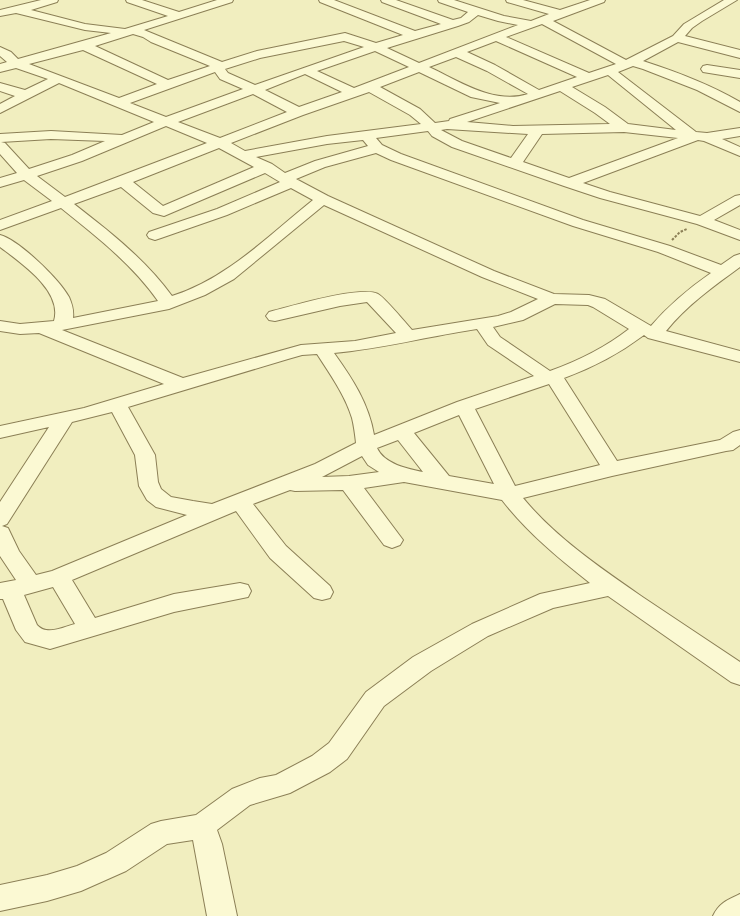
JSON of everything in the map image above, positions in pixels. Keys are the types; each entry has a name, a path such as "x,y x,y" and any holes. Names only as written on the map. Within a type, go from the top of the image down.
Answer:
{"street":[{"path":"0,14 53,0"},
{"path":"132,0 180,16"},
{"path":"0,68 84,46 180,16 225,0"},
{"path":"324,0 414,35"},
{"path":"386,0 422,13 429,18 460,22 502,19 538,22 630,64 687,80 740,108"},
{"path":"443,0 502,19"},
{"path":"511,0 560,14"},
{"path":"244,155 328,140 440,126 497,109 515,101 630,64 677,38 693,22 733,0 740,1"},
{"path":"0,225 123,181 298,112 370,87 418,66 595,1"},
{"path":"16,10 85,27 132,31 149,36 155,40 220,66 224,76 254,89 298,112"},
{"path":"0,183 27,175 306,70 414,35 460,22 477,10"},
{"path":"118,104 167,84 220,66 257,55 341,37 349,37 376,47 486,98 515,101"},
{"path":"496,37 589,78"},
{"path":"677,38 740,54"},
{"path":"84,46 167,84"},
{"path":"0,51 7,55 15,63 59,79 220,144 267,167 323,199 488,274 552,299 589,300 599,303 647,331 740,357"},
{"path":"456,52 491,68 538,94"},
{"path":"707,69 740,74"},
{"path":"306,70 353,92"},
{"path":"610,71 700,137"},
{"path":"0,109 27,95 33,90 59,79"},
{"path":"0,87 27,95"},
{"path":"370,87 440,126 538,130 624,128 700,137 740,152"},
{"path":"562,87 624,128"},
{"path":"486,98 497,109"},
{"path":"440,126 442,136 457,144 619,199 702,221 740,235"},
{"path":"514,164 538,130"},
{"path":"570,183 700,137 740,132"},
{"path":"366,135 377,148 396,157 578,223 664,249 724,272"},
{"path":"1,140 75,136 127,138"},
{"path":"1,140 27,175 116,244 154,283 169,304"},
{"path":"155,235 222,212 320,164 377,148"},
{"path":"123,181 158,210 164,211 267,167"},
{"path":"0,326 14,329 40,328 106,317 169,304 190,296 217,283 261,251 323,199"},
{"path":"702,221 740,199"},
{"path":"0,240 23,256 39,271 55,290 64,305 65,312 62,324"},
{"path":"14,588 59,577 240,501 285,484 322,468 371,439 402,432 464,406 573,369 603,354 631,337 647,331 694,293 740,259"},
{"path":"275,316 348,299 368,297 372,298 408,335"},
{"path":"0,432 65,418 117,404 301,350 355,346 408,335 482,324 517,316 552,299"},
{"path":"482,324 494,341 552,377 612,469"},
{"path":"40,328 181,384"},
{"path":"322,349 340,376 360,414 371,439 371,455 376,461 404,475"},
{"path":"117,404 145,455 147,462 148,482 152,494 158,499 166,502 214,512"},
{"path":"464,406 509,494 524,513 553,542 612,587 739,674"},
{"path":"0,519 65,418"},
{"path":"402,432 442,481"},
{"path":"285,484 349,483 404,475 509,494 612,469 726,445 740,436"},
{"path":"349,483 392,540"},
{"path":"240,501 278,552 322,592"},
{"path":"0,533 10,554 14,588 28,630 33,636 50,640 174,603 240,590"},
{"path":"59,577 89,628"},
{"path":"0,898 47,888 81,878 116,862 161,833 202,826 242,797 260,790 281,785 321,764 338,751 375,699 422,664 474,634 548,600 612,587"},
{"path":"202,826 208,844 222,916"},
{"path":"728,916 740,908"}],"path":[{"path":"664,249 680,232 702,221"}]}
